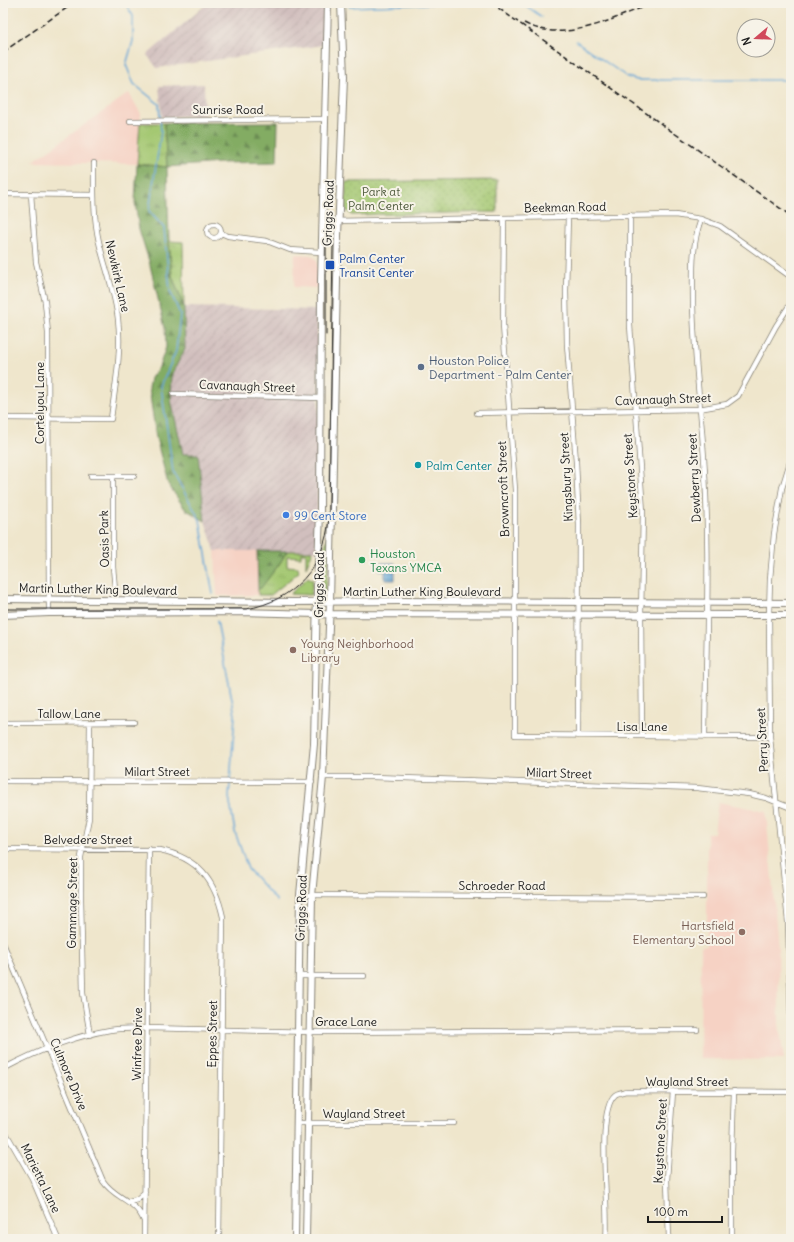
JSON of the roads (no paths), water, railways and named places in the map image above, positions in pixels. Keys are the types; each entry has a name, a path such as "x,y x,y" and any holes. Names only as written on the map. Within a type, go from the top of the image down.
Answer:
{"main road":[{"name":"Griggs Road","path":"295,1239 300,895 303,850 312,782 316,686 321,494 320,398 322,225 328,3"},
{"name":"Griggs Road","path":"306,1239 312,896 323,776 330,602 338,220 344,77 341,3"},
{"name":"Martin Luther King Boulevard","path":"3,599 317,602 791,602"},
{"path":"399,601 399,614"},
{"path":"451,602 452,614"},
{"name":"Martin Luther King Boulevard","path":"3,614 240,612 317,614 791,615"},
{"path":"316,686 327,686"},
{"path":"296,1209 307,1209"}],"street":[{"name":"Sunrise Road","path":"130,120 325,119"},
{"name":"Newkirk Lane","path":"49,419 111,419 119,357 118,320 112,285 97,229 94,195 94,163"},
{"path":"3,194 94,195"},
{"name":"Cortelyou Lane","path":"31,194 36,262 45,302 48,333 49,613"},
{"name":"Keystone Street","path":"630,215 630,325 643,512 641,615 642,736"},
{"name":"Beekman Road","path":"322,225 338,220 675,215 702,219 720,226 791,277"},
{"name":"Kingsbury Street","path":"568,216 566,291 571,410 576,462 579,602 578,736"},
{"name":"Browncroft Street","path":"504,218 503,325 515,490 515,735"},
{"name":"Dewberry Street","path":"702,219 696,234 692,258 694,332 705,474 705,737"},
{"path":"221,233 228,236 267,241 290,250 322,252"},
{"name":"Cavanaugh Street","path":"477,413 571,410 699,409 727,404 738,396 776,326 791,303"},
{"name":"Cavanaugh Street","path":"174,394 320,398"},
{"path":"3,418 49,419"},
{"name":"Perry Street","path":"791,459 782,488 774,534 769,602 770,737 788,922 791,1021"},
{"path":"91,476 134,476"},
{"name":"Oasis Park","path":"113,477 113,567 116,600"},
{"name":"Tallow Lane","path":"3,723 134,722"},
{"name":"Gammage Street","path":"90,723 90,818 83,849 81,893 82,972 84,999 90,1035"},
{"name":"Lisa Lane","path":"515,735 770,737"},
{"name":"Milart Street","path":"323,776 394,777 697,788 749,794 791,808"},
{"name":"Milart Street","path":"3,781 312,782"},
{"name":"Belvedere Street","path":"3,849 149,849 172,852"},
{"name":"Winfree Drive","path":"144,1239 149,849"},
{"name":"Eppes Street","path":"172,852 185,857 199,867 215,889 221,906 223,928 219,1239"},
{"name":"Schroeder Road","path":"300,895 702,897"},
{"name":"Culmore Drive","path":"3,943 103,1181 113,1192 129,1201 140,1212 145,1222"},
{"path":"299,976 364,976"},
{"name":"Grace Lane","path":"3,1069 48,1050 90,1035 111,1030 147,1028 298,1032 697,1030"},
{"name":"Wayland Street","path":"606,1239 606,1123 609,1103 615,1095 626,1091 791,1092"},
{"name":"Keystone Street","path":"669,1239 668,1180 673,1091"},
{"path":"732,1239 734,1091"},
{"name":"Wayland Street","path":"297,1123 454,1123"},
{"name":"Marietta Lane","path":"3,1128 32,1178 58,1239"},
{"path":"129,1201 137,1199 145,1192"}],"water":[{"path":"380,563 395,563 395,580 385,580 385,571 380,571"}],"waterway":[{"path":"125,3 133,16 133,41 126,65 134,84 159,104 161,132 149,211 164,228 170,291 180,314 176,351 161,386 173,472 200,520 213,594"},
{"path":"349,7 461,3"},
{"path":"522,3 542,17"},
{"path":"576,41 627,77 637,80 791,80"},
{"path":"217,621 235,715 229,797 235,832 248,869 277,901"}],"tram line":[{"path":"326,245 326,335"},
{"path":"3,609 246,609 263,605 279,598 304,578 314,566 321,551 329,518 333,245"}],"railway":[{"path":"3,52 74,3"},
{"path":"491,3 791,216"},
{"path":"524,23 540,29 557,31 573,30 607,21 654,3"}],"place":[{"name":"Palm Center Transit Center","path":"330,265"},
{"name":"Houston Police Department - Palm Center","path":"421,367"},
{"name":"Palm Center","path":"418,465"},
{"name":"99 Cent Store","path":"286,515"},
{"name":"Houston Texans YMCA","path":"362,560"},
{"name":"Young Neighborhood Library","path":"293,650"},
{"name":"Hartsfield Elementary School","path":"742,932"}],"park label":[{"name":"Park at Palm Center","path":"381,198"}]}
